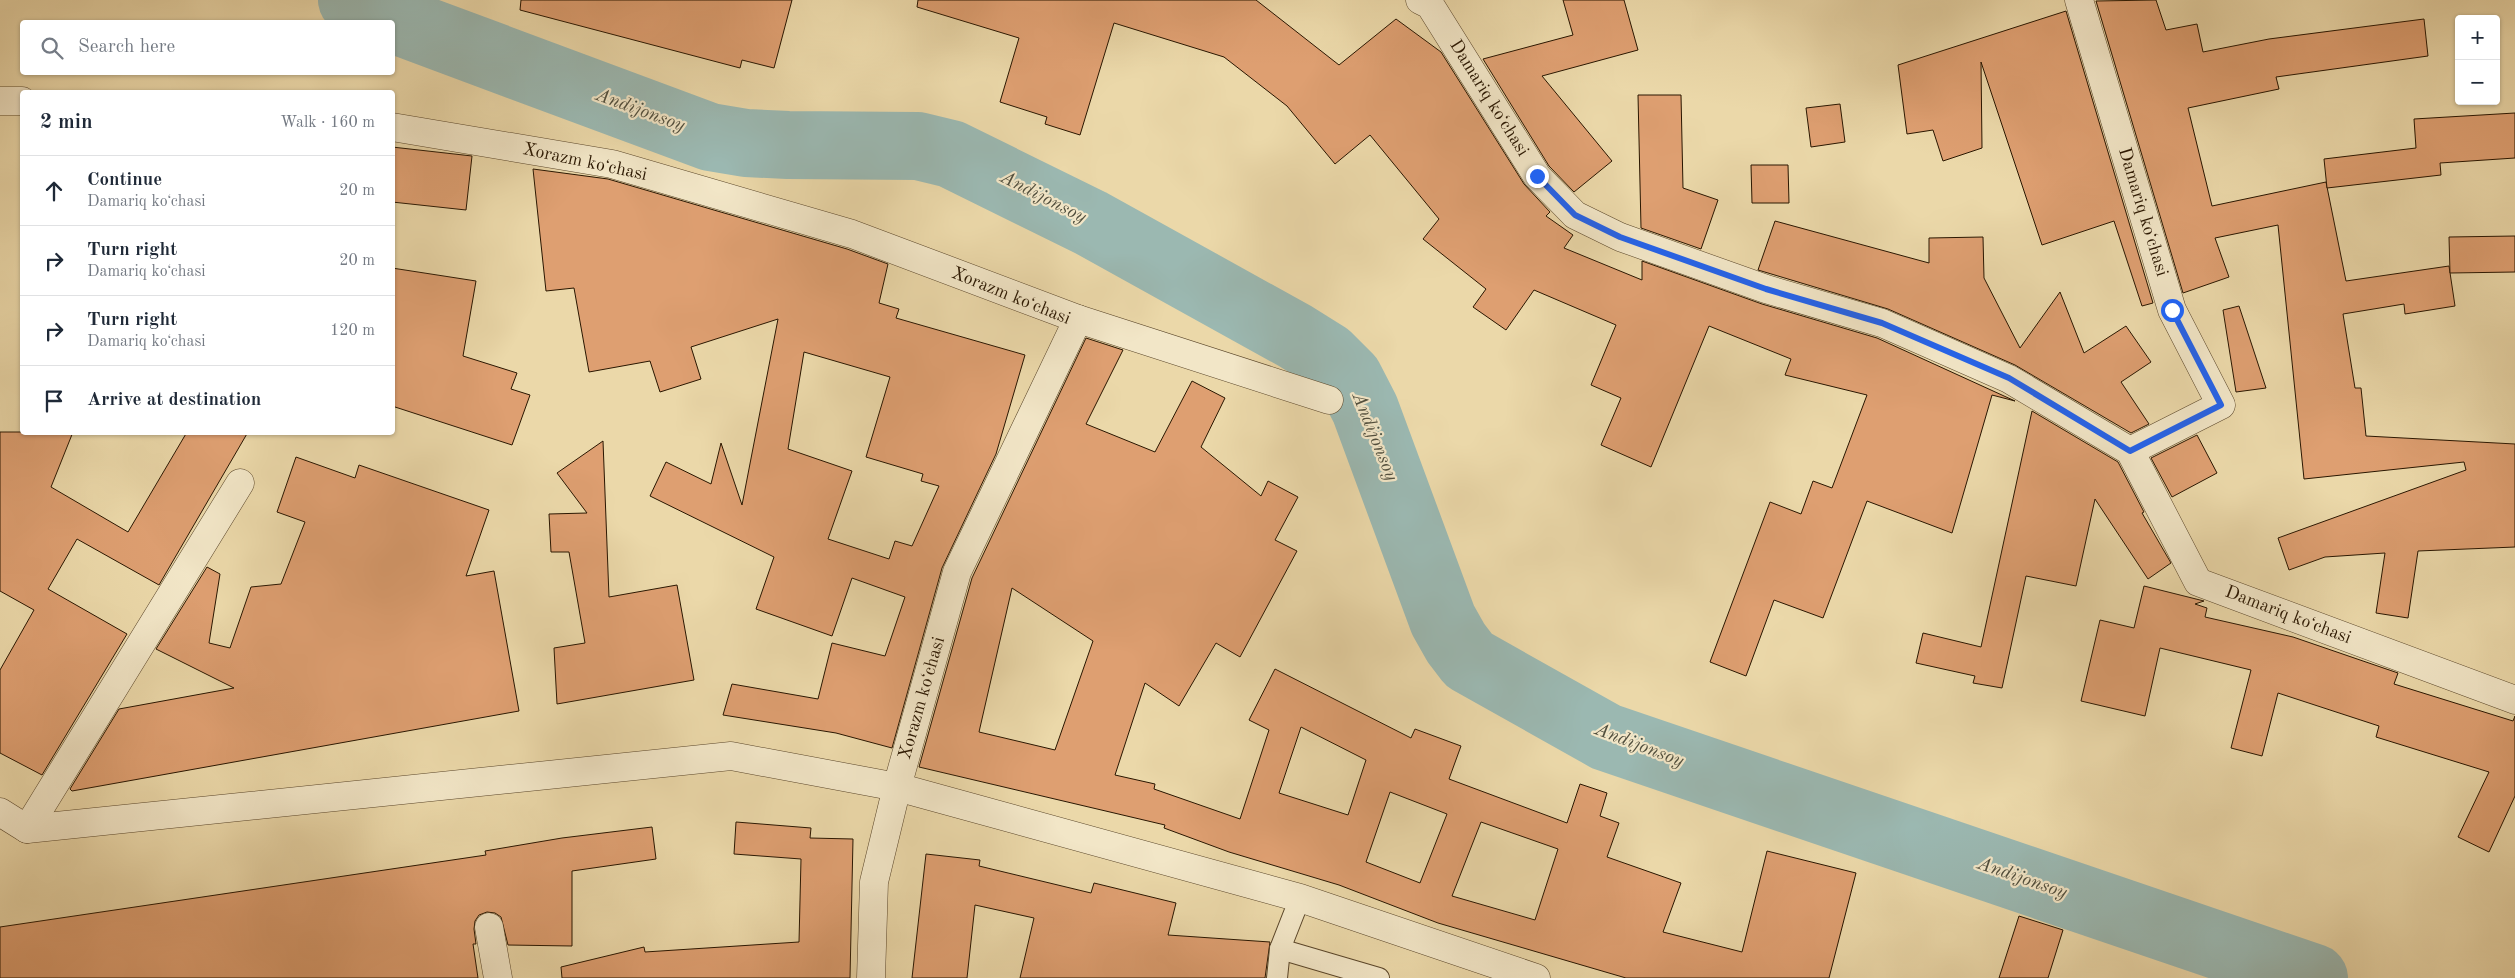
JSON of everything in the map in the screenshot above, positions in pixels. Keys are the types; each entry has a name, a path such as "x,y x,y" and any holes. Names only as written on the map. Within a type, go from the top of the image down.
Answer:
{"street":[{"name":"Damariq koʻchasi","path":"1420,0 1430,5 1537,176 1575,215 1620,237 1766,289 1882,323 2009,378 2130,451 2198,582 2515,700"},
{"name":"Damariq koʻchasi","path":"2079,0 2172,310 2221,405 2130,451"},
{"path":"0,101 20,101"},
{"name":"Xorazm koʻchasi","path":"395,128 612,164 852,234 1078,319 957,572 897,787 874,882 872,978"},
{"path":"1078,319 1328,400"},
{"path":"27,829 240,483"},
{"path":"0,812 27,829 731,756 897,787 1300,898 1536,978"},
{"path":"489,927 498,978"}],"lane":[{"path":"1277,978 1280,949 1300,898"},
{"path":"1280,949 1379,978"}],"building":[{"path":"521,0 792,0 774,68 742,60 740,68 520,10"},
{"path":"918,0 1256,0 1339,65 1396,19 1441,52 1524,184 1550,212 1546,216 1573,235 1564,248 1642,280 1642,261 1762,304 1877,338 2015,401 1992,395 1952,533 1867,501 1823,618 1774,600 1746,676 1710,662 1770,502 1801,514 1813,481 1832,488 1867,395 1785,375 1791,359 1709,326 1651,467 1601,445 1621,398 1591,385 1616,325 1534,290 1506,330 1473,307 1486,289 1423,239 1439,219 1370,135 1335,164 1287,106 1224,57 1114,23 1080,135 1045,124 1047,117 1000,102 1019,38 917,7"},
{"path":"1563,0 1624,0 1638,50 1542,76 1612,161 1574,192 1549,166 1483,59 1573,35"},
{"path":"2156,0 2166,30 2197,24 2203,52 2269,39 2424,19 2428,56 2276,77 2279,89 2188,108 2212,206 2326,182 2346,281 2449,266 2455,306 2405,314 2404,304 2343,314 2355,388 2361,388 2366,436 2515,444 2515,547 2418,551 2408,618 2376,613 2385,553 2325,557 2289,570 2278,538 2466,470 2464,462 2304,479 2278,225 2215,238 2229,277 2183,293 2096,1"},
{"path":"2066,11 2153,303 2142,306 2114,221 2042,245 1981,62 1982,148 1943,161 1933,130 1907,134 1898,65"},
{"path":"1638,95 1681,95 1683,188 1718,200 1701,249 1641,228"},
{"path":"1840,104 1845,142 1811,147 1806,108"},
{"path":"2515,113 2515,158 2440,163 2441,175 2327,188 2324,159 2416,148 2414,119"},
{"path":"395,147 472,156 466,210 395,202"},
{"path":"1751,165 1788,165 1789,203 1752,203"},
{"path":"533,169 608,179 847,249 888,264 879,303 899,309 896,318 1025,355 996,454 942,568 892,748 836,733 723,715 732,684 818,699 832,643 885,656 905,597 852,578 832,636 756,609 774,557 650,496 666,462 711,484 721,443 742,505 778,319 691,347 701,379 660,392 650,361 589,372 574,288 546,291","holes":["804,352 890,377 866,457 923,474 921,481 939,486 912,546 895,541 889,559 828,539 852,471 788,449"]},
{"path":"1775,221 1929,263 1929,238 1983,237 1984,278 2020,348 2060,292 2084,353 2126,326 2151,362 2121,382 2149,424 2131,433 2015,365 1888,309 1758,270"},
{"path":"2515,236 2515,272 2450,273 2449,237"},
{"path":"395,268 476,281 463,356 517,373 511,389 530,395 512,445 395,407"},
{"path":"2239,306 2266,388 2236,392 2223,310"},
{"path":"1086,338 1123,350 1086,424 1155,452 1192,381 1225,398 1201,447 1261,496 1268,481 1298,497 1275,540 1297,551 1240,657 1216,643 1179,706 1145,683 1115,775 1155,784 1154,789 1240,819 1269,730 1249,720 1275,669 1411,738 1415,729 1461,746 1449,779 1567,823 1580,784 1607,793 1600,816 1619,823 1607,857 1681,883 1663,932 1742,952 1767,851 1856,873 1829,978 1626,978 1438,923 1339,885 1229,852 1164,828 1165,825 919,767 972,578","holes":["1012,588 1093,641 1055,750 979,732","1301,727 1366,760 1348,815 1279,793","1390,792 1447,814 1420,883 1366,862","1481,822 1558,849 1535,920 1452,896"]},
{"path":"2032,411 2118,462 2144,512 2142,513 2171,563 2148,579 2095,499 2076,586 2026,576 2002,688 1973,683 1975,676 1916,663 1923,633 1981,647"},
{"path":"0,432 20,432 20,435 72,435 51,487 128,532 185,435 246,435 159,585 77,539 48,589 127,634 42,775 0,753 0,670 34,610 0,591"},
{"path":"2197,435 2217,473 2172,497 2151,458"},
{"path":"603,441 609,597 677,585 694,680 557,704 554,648 585,643 569,552 551,552 549,514 587,513 557,473"},
{"path":"296,457 355,478 359,465 489,510 466,576 494,571 519,711 72,791 70,789 119,709 234,688 156,649 207,567 220,574 209,643 230,648 251,587 281,584 305,522 277,512"},
{"path":"2144,586 2204,601 2195,604 2207,608 2205,617 2293,637 2398,673 2394,684 2513,721 2515,716 2515,796 2489,852 2458,837 2489,772 2376,737 2379,726 2278,693 2262,756 2231,748 2251,670 2160,648 2145,716 2081,701 2100,620 2134,628"},
{"path":"736,822 811,828 810,838 853,839 850,978 562,978 561,967 644,947 645,952 799,942 801,859 734,854"},
{"path":"652,827 656,859 572,871 572,946 508,945 501,917 495,913 487,912 479,915 475,921 474,929 476,944 473,944 478,978 0,978 0,927 486,855 485,851 562,838"},
{"path":"926,854 980,860 979,866 1091,893 1094,883 1176,903 1168,935 1270,942 1265,978 1020,978 1034,918 975,905 967,978 912,978"},
{"path":"2019,916 2063,930 2048,978 1999,978"}],"waterway":[{"name":"Andijonsoy","path":"352,0 363,8 710,137 746,143 788,145 918,146 951,154 1091,223 1295,336 1327,356 1349,378 1365,409 1443,620 1456,643 1469,660 1606,737 2314,978"}],"route":[{"path":"1537,176 1575,215 1620,237 1766,289 1882,323 2009,378 2130,451 2221,405 2172,310"}]}
